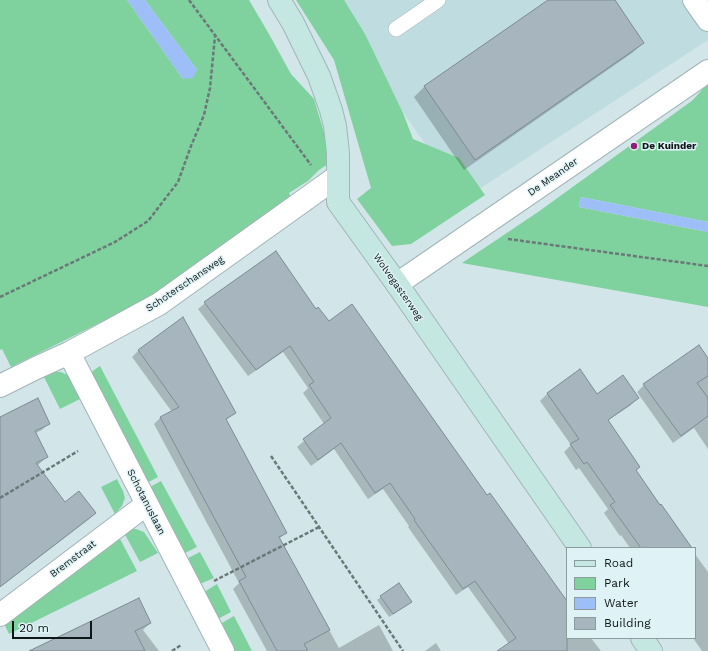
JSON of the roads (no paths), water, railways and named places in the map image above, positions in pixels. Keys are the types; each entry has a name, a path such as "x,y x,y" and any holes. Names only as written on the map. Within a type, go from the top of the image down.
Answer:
{"street":[{"name":"Wolvegasterweg","path":"280,0 293,23 326,94 337,139 332,180 338,202 397,284 579,547"},
{"path":"694,0 708,20"},
{"name":"De Meander","path":"397,284 708,71"},
{"name":"Schoterschansweg","path":"0,386 69,353 159,304 332,180"},
{"name":"Schotanuslaan","path":"69,353 223,651"},
{"name":"Bremstraat","path":"0,615 147,504"},
{"path":"643,639 651,651"}],"lane":[{"path":"396,29 438,0"}],"water":[{"path":"127,0 145,0 197,70 193,78 183,79"},
{"path":"581,197 708,222 708,232 579,207"}],"place":[{"name":"De Kuinder","path":"634,146"}]}
